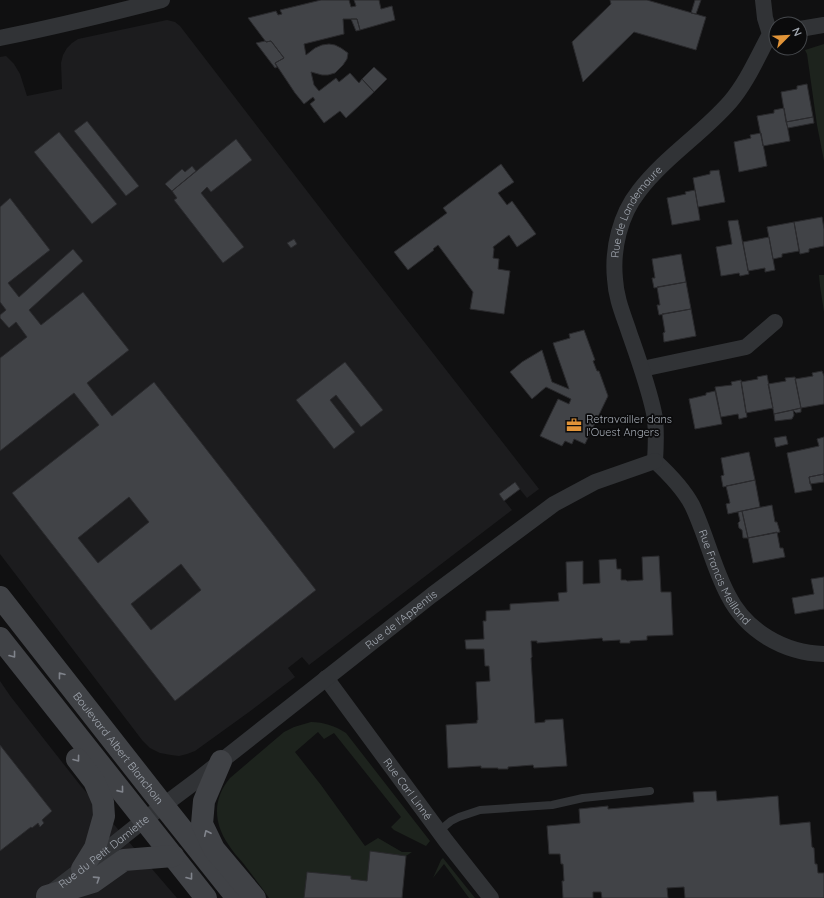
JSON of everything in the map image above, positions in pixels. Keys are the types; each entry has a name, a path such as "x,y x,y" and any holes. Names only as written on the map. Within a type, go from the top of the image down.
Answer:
{"street":[{"path":"0,38 110,14 162,0"},
{"name":"Rue de Landemaure","path":"763,0 765,18 768,24"},
{"path":"808,28 824,25"},
{"name":"Rue de Landemaure","path":"656,461 655,414 616,290 615,254 622,221 626,211 638,192 653,174 713,119 736,94 768,42"},
{"path":"642,369 746,347 775,322"},
{"name":"Rue Francis Meilland","path":"656,461 672,477 691,504 728,595 740,614 757,630 776,643 809,653 824,654"},
{"name":"Rue de l'Appentis","path":"163,805 196,781 426,600 554,504 595,482 656,461"},
{"name":"Boulevard Albert Blanchoin","path":"0,596 237,898"},
{"path":"0,638 206,898"},
{"name":"Rue Carl Linné","path":"326,678 439,831 491,898"},
{"path":"40,688 46,717 94,781 103,802 104,816 95,848 82,869"},
{"path":"221,761 204,801 202,824 214,849 255,898"},
{"name":"Rue du Petit Damiette","path":"46,897 163,805"},
{"path":"46,897 93,882 124,860 173,856"}],"lane":[{"path":"439,831 451,821 480,810 552,805 583,798 650,791"}],"shaded area":[{"path":"167,20 175,22 180,26 539,489 527,498 514,482 499,494 512,510 309,665 302,657 288,668 295,677 195,751 179,756 160,753 150,748 142,740 0,554 0,57 6,56 14,64 20,74 27,96 62,89 61,63 63,55 67,48 78,39"},
{"path":"824,44 824,161 817,125 807,56 808,49"},
{"path":"819,275 824,275 824,312 820,286"},
{"path":"0,681 80,785 177,898 0,898"},
{"path":"311,722 329,725 346,733 430,841 426,846 394,830 391,827 401,817 334,733 324,739 318,732 295,752 365,846 378,838 402,852 412,852 406,856 370,851 367,881 351,879 351,876 307,872 304,898 269,898 231,849 223,836 218,819 218,802 224,786 230,778 284,732 294,727"},
{"path":"443,858 475,898 469,898 444,864 433,878"}],"building":[{"path":"321,0 349,0 351,7 356,6 354,0 379,0 381,9 392,6 395,20 360,30 357,19 343,19 344,34 304,44 306,55 315,48 329,44 335,45 348,53 347,59 335,73 322,75 311,72 314,85 319,91 336,78 339,82 350,73 359,83 362,79 374,92 346,118 340,111 324,123 310,104 315,100 313,97 304,104 275,63 284,58 271,41 266,42 248,18 276,11 278,15 282,14 280,10"},
{"path":"610,0 647,0 706,17 696,50 634,32 583,82 572,42 611,4"},
{"path":"695,0 701,0 696,14 691,13"},
{"path":"351,19 357,19 360,30 356,31"},
{"path":"271,41 284,58 275,63 277,67 275,68 256,43"},
{"path":"374,67 387,79 374,92 362,79"},
{"path":"807,84 813,117 786,122 781,92 797,89 797,86"},
{"path":"784,108 790,141 763,146 757,116 774,113 774,110"},
{"path":"813,117 814,123 788,128 786,122"},
{"path":"87,121 139,186 126,196 74,131"},
{"path":"59,132 117,204 92,224 34,152"},
{"path":"761,133 767,166 739,172 734,142 751,138 750,135"},
{"path":"236,139 252,160 211,192 207,187 201,193 244,247 223,263 174,200 177,198 172,191"},
{"path":"501,164 514,182 498,193 507,205 512,201 536,234 517,247 509,235 493,247 493,258 499,259 498,269 510,271 504,314 470,309 473,292 438,245 433,249 434,250 408,270 394,252 447,213 443,208"},
{"path":"192,166 196,171 172,191 165,184 182,169 185,172"},
{"path":"719,170 725,202 698,207 693,178 710,174 710,171"},
{"path":"695,190 700,220 672,225 667,198 686,194 685,192"},
{"path":"10,198 50,250 8,283 19,297 73,249 83,261 29,310 41,325 83,292 129,350 87,383 112,416 154,382 316,590 175,701 12,493 99,425 74,393 0,451 0,358 27,337 16,322 9,328 0,318 0,315 6,310 0,302 0,207","holes":["129,497 149,522 98,563 78,538","181,564 201,590 151,630 131,604"]},
{"path":"822,217 824,246 809,249 809,252 800,254 794,222"},
{"path":"738,220 749,274 740,276 739,273 721,276 716,247 732,244 728,221"},
{"path":"794,222 799,251 782,254 782,257 773,259 767,227"},
{"path":"769,237 775,270 765,272 765,268 748,271 743,242"},
{"path":"294,239 297,244 291,248 287,243"},
{"path":"681,254 686,282 654,288 652,278 655,278 652,259"},
{"path":"686,282 691,309 659,315 657,305 660,305 657,287"},
{"path":"691,309 696,336 664,342 663,333 665,332 662,314"},
{"path":"584,330 595,360 593,361 597,371 599,371 608,396 585,444 574,439 572,444 565,441 562,446 540,436 558,399 569,404 571,399 546,387 532,399 510,372 522,362 542,350 552,382 569,389 553,343 570,338 569,334"},
{"path":"345,362 383,410 361,427 336,395 330,400 355,432 334,449 296,400"},
{"path":"822,371 824,376 824,404 801,408 795,379 813,376 812,373"},
{"path":"767,375 773,408 746,413 741,382 758,379 757,377"},
{"path":"795,377 801,408 774,414 768,384 786,381 785,378"},
{"path":"741,380 747,417 739,419 738,414 721,417 715,387 732,385 731,382"},
{"path":"715,391 722,424 695,429 689,399"},
{"path":"801,408 801,412 796,413 793,410"},
{"path":"793,410 794,415 792,419 775,421 774,414"},
{"path":"786,436 788,444 776,447 774,438"},
{"path":"824,437 824,474 809,477 812,490 795,493 787,453 819,446 817,439"},
{"path":"749,452 755,480 723,487 721,476 724,475 721,458"},
{"path":"824,474 824,482 810,484 809,477"},
{"path":"755,480 760,507 728,514 726,504 730,503 726,486"},
{"path":"515,482 520,489 504,501 499,494"},
{"path":"772,505 775,522 777,522 780,532 748,538 742,511"},
{"path":"742,511 748,538 743,538 742,530 739,528 738,523 740,521 738,512"},
{"path":"777,532 780,548 783,548 785,557 753,563 748,538"},
{"path":"659,556 661,592 671,592 673,635 647,636 647,640 630,641 630,643 620,643 620,640 603,641 602,638 537,643 537,641 531,641 535,723 545,722 545,720 563,719 567,766 534,768 533,765 508,767 508,769 481,768 481,766 448,768 446,725 477,723 476,682 490,681 489,666 485,666 484,649 466,649 465,640 484,639 483,621 486,621 486,611 510,610 510,604 559,601 558,593 567,592 566,562 583,561 583,584 600,583 599,560 616,559 617,569 621,569 621,580 643,580 642,557"},
{"path":"824,577 824,609 795,614 792,598 814,594 811,579"},
{"path":"0,745 52,811 42,820 44,823 40,827 38,823 32,828 31,827 0,851"},
{"path":"716,791 717,801 778,796 780,825 810,822 815,864 817,864 818,873 824,873 824,898 685,898 684,887 667,888 668,898 602,898 601,892 593,892 593,898 563,898 563,864 561,864 560,854 549,854 547,826 580,823 579,809 608,806 608,809 694,802 693,792"},
{"path":"370,851 406,856 402,898 304,898 307,872 351,876 351,879 367,881"}],"place":[{"name":"Retravailler dans l'Ouest Angers","path":"574,425"}]}
